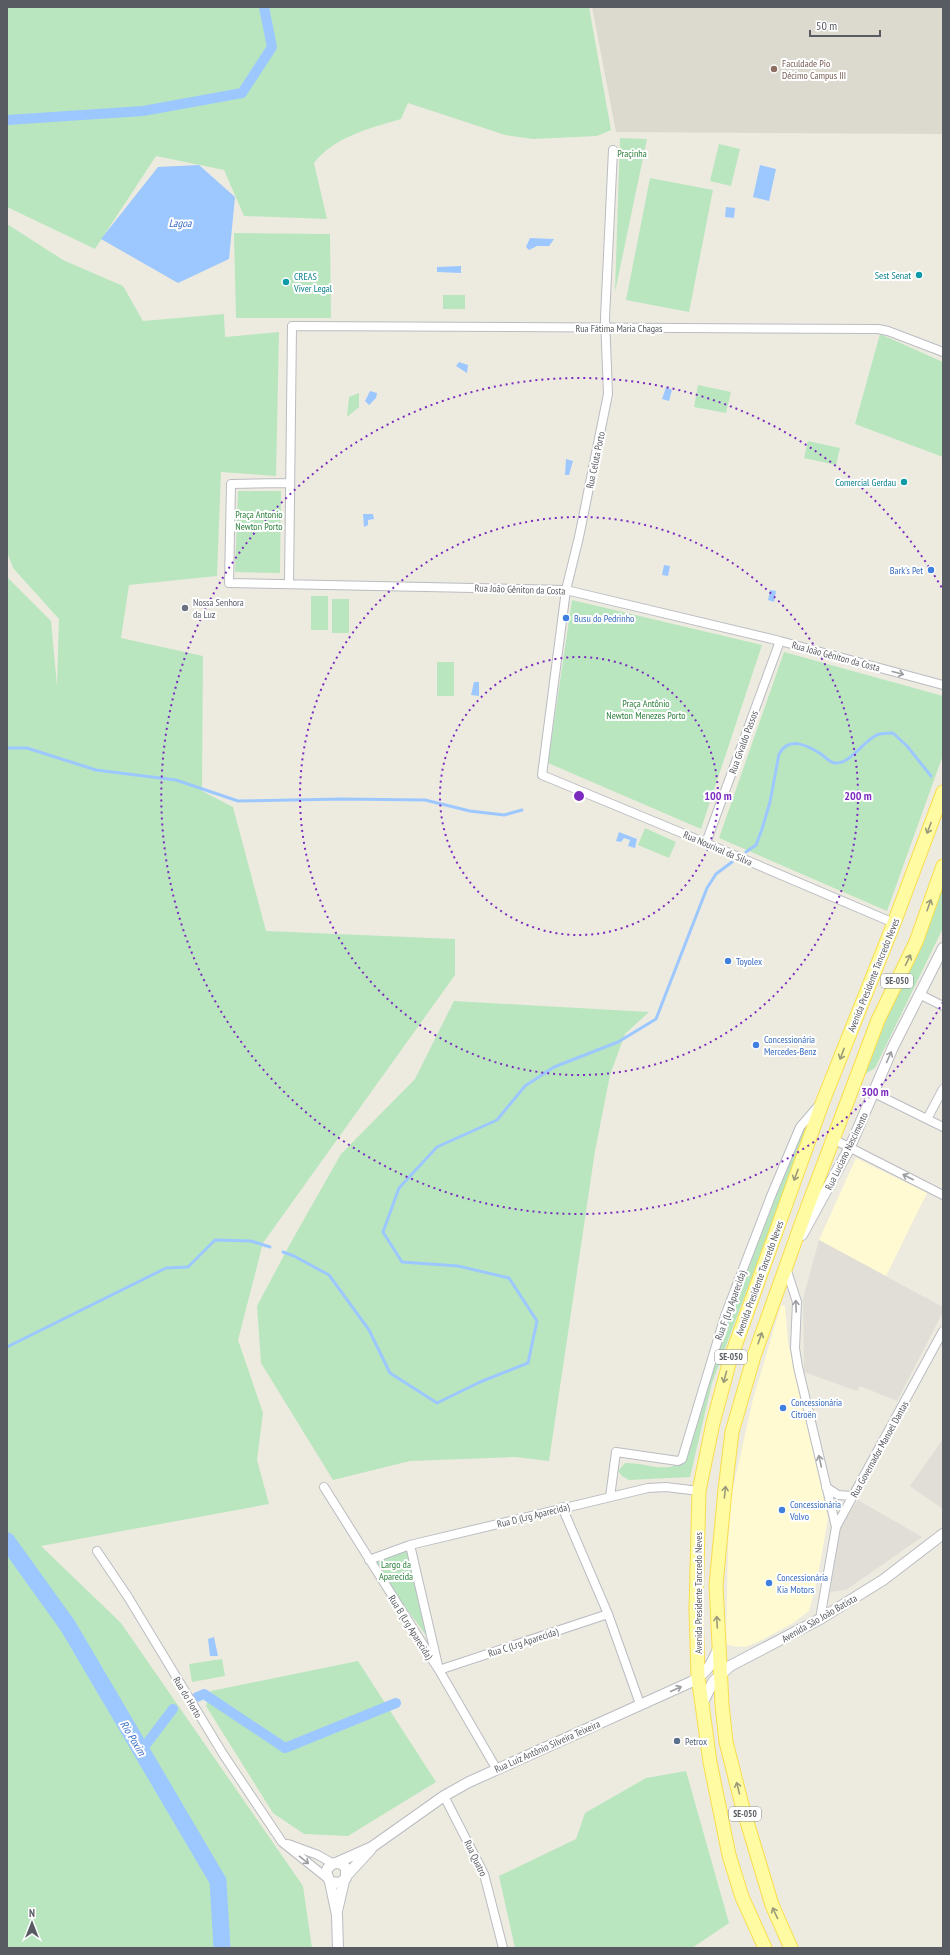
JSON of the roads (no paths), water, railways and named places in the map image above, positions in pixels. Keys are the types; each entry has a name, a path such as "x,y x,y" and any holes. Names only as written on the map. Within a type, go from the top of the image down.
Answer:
{"main road":[{"name":"Avenida Presidente Tancredo Neves","path":"765,1948 742,1897 729,1855 710,1762 698,1677 696,1609 699,1491 713,1423 730,1360 823,1101 894,923 943,792"},
{"name":"Avenida Presidente Tancredo Neves","path":"792,1948 772,1905 742,1805 726,1742 719,1674 717,1577 732,1432 754,1356 785,1266 878,1020 916,942 943,866"}],"street":[{"name":"Rua Celuta Porto","path":"542,775 566,590 579,537 607,400 605,328 613,150"},
{"name":"Rua Fátima Maria Chagas","path":"289,483 292,326 884,330 943,352"},
{"name":"Rua João Gêniton da Costa","path":"289,483 231,485 229,583 566,590 780,641 943,686"},
{"path":"289,483 289,584"},
{"name":"Rua Givaldo Passos","path":"706,842 780,641"},
{"name":"Rua Nourival da Silva","path":"542,775 706,842 894,923"},
{"name":"Rua Luciano Nascimento","path":"785,1266 850,1147 919,994 943,948"},
{"path":"919,994 943,1006"},
{"path":"927,1119 943,1089"},
{"path":"874,1093 943,1127"},
{"name":"Rua F (Lrg Aparecida)","path":"610,1497 616,1452 680,1461 682,1460 725,1316 771,1196 800,1127 823,1101"},
{"path":"833,1138 943,1194"},
{"path":"785,1266 797,1302 796,1348 798,1367 836,1526"},
{"name":"Rua Governador Manoel Dantas","path":"820,1619 836,1526 916,1384 943,1331"},
{"name":"Rua B (Lrg Aparecida)","path":"324,1487 439,1670 496,1768"},
{"name":"Rua D (Lrg Aparecida)","path":"369,1560 410,1545 562,1507 657,1487 699,1491"},
{"path":"826,1487 838,1495 852,1496"},
{"path":"562,1507 608,1614 640,1704"},
{"name":"Avenida São João Batista","path":"702,1704 719,1674 730,1666 820,1619 883,1580 943,1534"},
{"path":"410,1545 439,1670"},
{"name":"Rua do Horto","path":"97,1551 128,1598 223,1754 282,1842 329,1880"},
{"name":"Rua C (Lrg Aparecida)","path":"439,1670 608,1614"},
{"name":"Rua Luiz Antônio Silveira Teixeira","path":"372,1847 444,1796 496,1768 677,1689 698,1677 708,1668 718,1649"},
{"name":"Rua Quatro","path":"444,1796 484,1874 503,1948"},
{"path":"282,1842 335,1863 343,1864 346,1868 346,1877 337,1915"},
{"path":"338,1948 337,1915 326,1872 328,1867 335,1863 372,1847"},
{"path":"329,1880 340,1883 372,1847"}],"water":[{"name":"Lagoa","path":"199,165 235,197 229,259 178,283 101,239 158,167"},
{"path":"760,165 776,169 769,201 753,197"},
{"path":"726,207 735,208 734,218 725,217"},
{"path":"530,238 554,239 549,246 537,246 529,250 526,247"},
{"path":"461,266 461,273 437,272 437,267"},
{"path":"459,362 468,365 467,373 456,366"},
{"path":"666,387 672,390 669,401 662,399"},
{"path":"370,391 377,393 376,398 369,405 365,401"},
{"path":"566,459 573,461 569,475 565,475"},
{"path":"363,514 373,514 374,519 368,520 368,525 364,527"},
{"path":"664,565 670,566 668,576 662,575"},
{"path":"770,590 776,591 774,602 768,600"},
{"path":"474,682 479,682 479,696 471,695"},
{"path":"619,832 637,839 635,848 628,846 630,840 624,838 621,842 616,841"},
{"path":"214,1637 218,1656 210,1656 208,1639"}],"waterway":[{"path":"7,120 143,111 242,93 272,47 264,7"},
{"path":"746,852 756,845 770,802 779,754 783,748 788,745 804,745 821,754 829,761 840,763 845,761 870,739 877,735 883,733 893,733 907,746 931,776"},
{"path":"7,748 27,748 96,770 176,780 238,801 342,799 425,800 470,811 504,815 522,810"},
{"path":"283,1252 294,1256 329,1275 369,1330 390,1373 437,1403 480,1382 528,1363 537,1321 509,1278 458,1266 402,1262 383,1232 399,1188 437,1147 497,1120 525,1086 554,1067 618,1042 656,1019 707,888 716,874 732,862"},
{"path":"7,1347 166,1268 188,1267 215,1240 251,1241 270,1247"},
{"name":"Rio Poxim","path":"7,1541 68,1626 218,1881 222,1948"},
{"path":"197,1697 204,1694 285,1748 396,1703"},
{"path":"141,1751 173,1709"}],"place":[{"name":"Faculdade Pio Décimo Campus III","path":"774,69"},
{"name":"Sest Senat","path":"919,275"},
{"name":"CREAS Viver Legal","path":"286,282"},
{"name":"Comercial Gerdau","path":"904,482"},
{"name":"Bark's Pet","path":"931,570"},
{"name":"Nossa Senhora da Luz","path":"185,608"},
{"name":"Busu do Pedrinho","path":"566,618"},
{"name":"Toyolex","path":"728,961"},
{"name":"Concessionária Mercedes-Benz","path":"756,1045"},
{"name":"Concessionária Citroën","path":"783,1408"},
{"name":"Concessionária Volvo","path":"782,1510"},
{"name":"Concessionária Kia Motors","path":"769,1583"},
{"name":"Petrox","path":"677,1741"}],"park label":[{"name":"Praçinha","path":"632,153"},
{"name":"Praça Antonio Newton Porto","path":"259,520"},
{"name":"Praça Antônio Newton Menezes Porto","path":"646,708"},
{"name":"Largo da Aparecida","path":"396,1570"}]}
